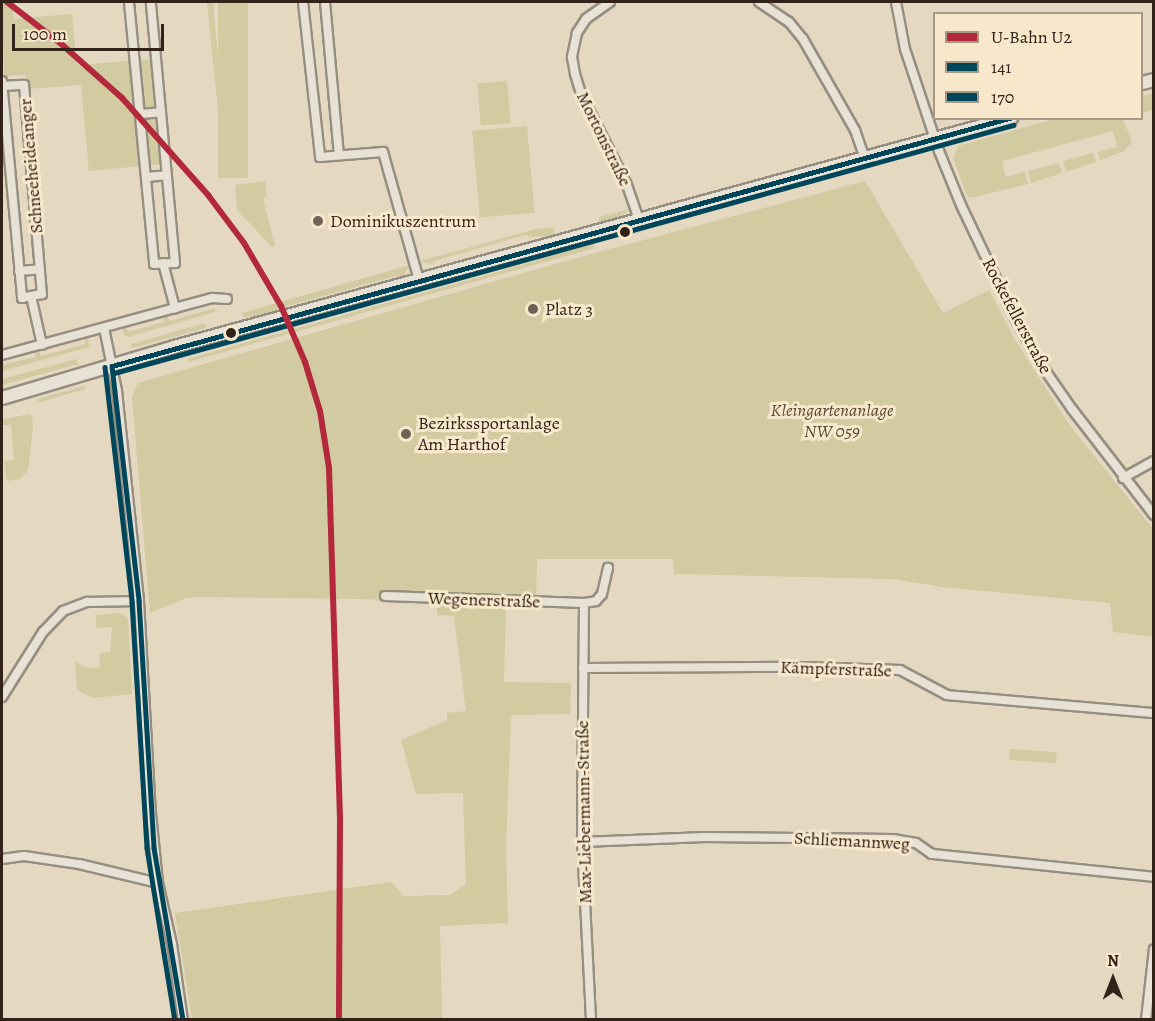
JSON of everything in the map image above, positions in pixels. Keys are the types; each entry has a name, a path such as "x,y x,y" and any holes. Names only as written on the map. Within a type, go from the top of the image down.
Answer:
{"main road":[{"path":"2,398 419,280 1004,120"}],"street":[{"path":"129,2 154,264 175,263 151,2"},
{"path":"303,2 320,157 383,152 419,280"},
{"path":"325,2 339,155"},
{"name":"Mortonstraße","path":"610,2 586,19 577,33 572,57 574,74 581,94 627,184 639,220"},
{"path":"759,2 789,22 803,39 855,130 865,159"},
{"name":"Rockefellerstraße","path":"896,2 905,49 936,140 961,206 1011,310 1040,363 1123,478 1154,515"},
{"name":"Schneeheideanger","path":"2,81 2,86 19,271 22,298 42,294 24,85 2,86"},
{"path":"140,114 161,112"},
{"path":"146,177 167,175"},
{"path":"163,263 175,308"},
{"path":"19,271 40,269"},
{"name":"Schneeheideanger","path":"31,296 42,345"},
{"path":"2,356 212,298 227,299"},
{"path":"104,328 112,366 139,601 151,813 158,883 170,937 183,1020"},
{"path":"1123,478 1154,461"},
{"path":"584,603 596,601 602,594 608,568"},
{"name":"Wegenerstraße","path":"385,596 584,603"},
{"path":"2,697 43,632 63,611 87,602 139,601"},
{"name":"Max-Liebermann-Straße","path":"584,603 582,842 591,1020"},
{"name":"Kämpferstraße","path":"584,668 798,667 900,670 947,695 1154,713"},
{"name":"Schliemannweg","path":"582,842 705,837 893,839 916,843 932,854 1154,877"},
{"path":"2,859 24,856 79,864 158,883"},
{"path":"1146,1020 1154,948"}],"green space":[{"path":"2,2 12,2 14,19 72,14 77,65 153,59 163,164 89,171 81,85 27,89 26,75 4,76"},
{"path":"207,2 213,2 227,158 223,159"},
{"path":"218,2 248,2 248,178 218,178"},
{"path":"507,81 511,123 481,125 477,84"},
{"path":"1153,93 1153,110 1143,113 1143,96"},
{"path":"1051,120 1123,120 1132,142 1124,151 1100,160 1098,152 1117,147 1113,131 1002,161 1006,177 1025,172 1028,184 970,198 967,196 953,158 958,146"},
{"path":"527,126 535,213 480,217 472,131"},
{"path":"1093,153 1096,162 1066,172 1063,161"},
{"path":"1059,163 1062,173 1031,183 1028,171"},
{"path":"265,181 267,196 263,198 275,246 272,247 237,210 235,185"},
{"name":"Kleingartenanlage NW 059","path":"865,181 943,313 989,290 1015,340 1071,427 1153,529 1153,637 1113,632 1110,603 942,587 892,579 674,574 673,559 537,559 536,611 506,602 504,682 571,683 570,714 511,715 506,847 508,923 440,926 442,1019 192,1019 175,913 391,882 404,896 450,895 466,884 463,793 416,794 401,740 447,720 447,713 466,711 454,616 437,615 437,600 198,597 186,598 150,613 132,397 138,383 569,260"},
{"path":"629,209 618,220 599,225 599,217"},
{"path":"553,227 555,235 529,237 526,235 434,261 432,264 420,261 536,229"},
{"path":"593,242 595,248 188,362 187,359 536,261 541,257"},
{"path":"410,265 402,278 396,276 284,307 270,312 268,316 243,317 242,313"},
{"path":"215,308 215,312 128,337 124,335 122,327 126,326 128,332 164,322 163,316 167,315 170,321"},
{"path":"205,323 206,328 132,348 131,344"},
{"path":"88,337 89,347 2,371 2,365 36,357 35,351 39,350 41,356 85,344 84,338"},
{"path":"76,359 79,366 74,365 2,385 2,379"},
{"path":"85,386 85,389 37,403 37,399"},
{"path":"29,414 32,416 33,428 28,470 20,479 7,481 4,461 14,460 11,425 2,425 2,420"},
{"path":"121,613 128,619 132,694 93,698 77,690 75,661 87,668 100,667 99,653 110,652 112,627 96,628 96,615"},
{"path":"1010,749 1057,752 1056,763 1009,760"}],"metro line":[{"name":"U2","path":"7,2 59,42 122,98 208,195 244,243 281,306 305,362 320,411 329,468 340,819 339,1020"}],"transit line":[{"name":"141","path":"112,366 1002,120"},
{"name":"170","path":"114,373 1013,125"},
{"name":"141","path":"112,366 139,601 154,848 183,1020"},
{"name":"170","path":"105,367 132,602 147,848 175,1020"}],"place":[{"name":"Dominikuszentrum","path":"318,221"},
{"name":"Platz 3","path":"533,309"},
{"name":"Bezirkssportanlage Am Harthof","path":"406,434"}]}
